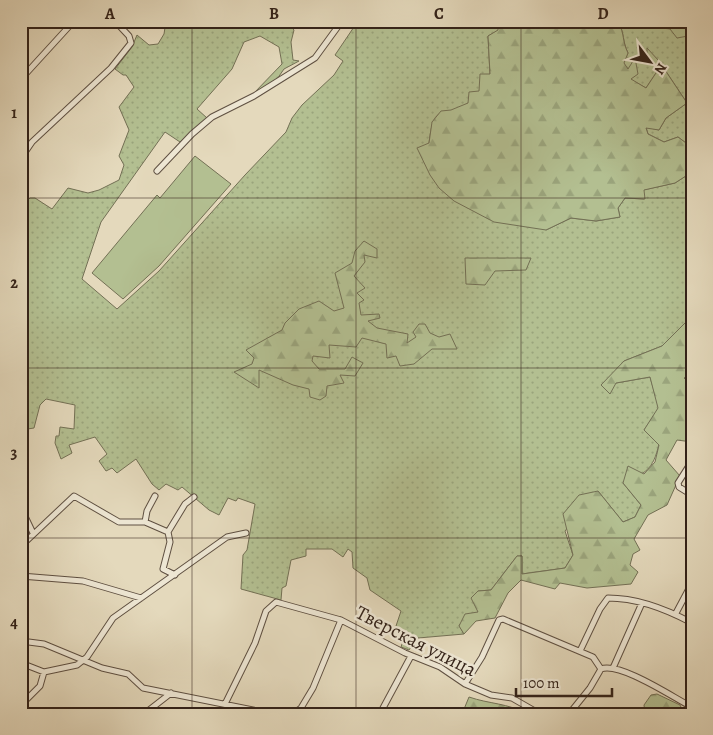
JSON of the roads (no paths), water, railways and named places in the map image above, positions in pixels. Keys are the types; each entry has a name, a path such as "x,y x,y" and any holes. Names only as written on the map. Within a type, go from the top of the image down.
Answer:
{"street":[{"path":"21,79 74,21"},
{"path":"21,158 32,142 111,68 131,40 115,21"},
{"path":"157,171 192,134 212,117 286,78 315,58 342,21"},
{"path":"692,461 678,483 678,487 692,495"},
{"path":"21,546 33,533 59,513 74,496 119,522 145,522 168,532"},
{"path":"145,522 147,510 156,496"},
{"path":"175,575 164,569 170,542 168,532 185,504 194,497"},
{"path":"21,508 33,533"},
{"path":"21,664 44,672 77,665 84,661 113,618 227,537 246,533"},
{"path":"21,576 82,581 141,598"},
{"path":"676,613 692,583"},
{"path":"580,651 604,601 608,598 627,598 676,613 692,623"},
{"name":"Тверская улица","path":"226,704 255,643 266,611 276,602 341,620 411,656 440,667 466,684 492,695 512,698 540,714"},
{"path":"614,668 642,603"},
{"path":"466,684 499,620 503,619 596,659 601,669"},
{"path":"21,641 44,644 102,668 128,674 142,688 283,713 301,708 323,668 341,620"},
{"path":"383,708 411,656"},
{"path":"601,669 614,668 647,682 690,706"},
{"path":"569,714 590,688 601,669"},
{"path":"21,704 40,686 44,672"},
{"path":"144,714 171,693"}]}
